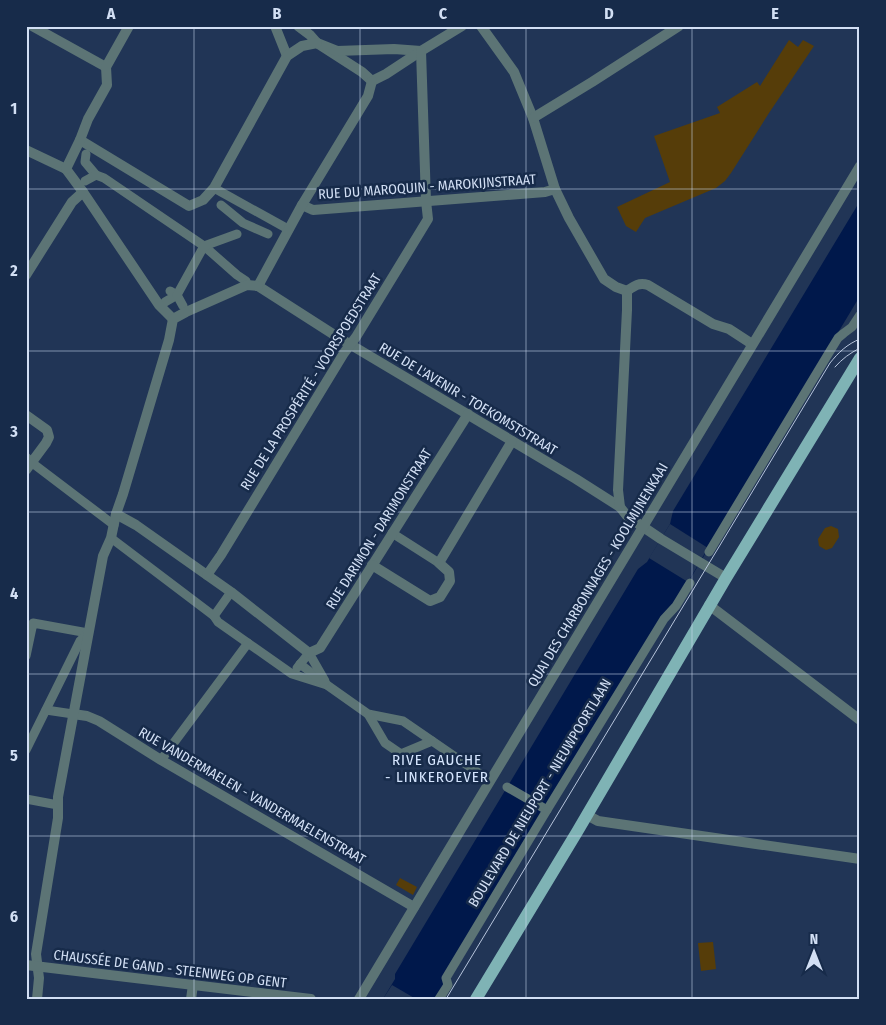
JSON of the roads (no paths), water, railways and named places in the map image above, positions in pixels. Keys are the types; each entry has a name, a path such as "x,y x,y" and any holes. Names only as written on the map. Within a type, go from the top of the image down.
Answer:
{"main road":[{"path":"476,999 709,605 860,358"}],"street":[{"path":"32,26 106,67"},
{"path":"66,169 88,119 107,85 106,67 129,26"},
{"path":"276,26 287,56"},
{"path":"298,26 317,43 362,72 372,81"},
{"path":"173,318 247,285 258,286 284,229 302,205 368,96 372,81 462,26"},
{"path":"481,26 514,72 533,118 555,189 568,218 604,279 616,287 627,291"},
{"path":"533,118 592,82 673,28"},
{"path":"80,140 190,206 204,200 216,191 287,56 302,46 317,43 337,51 394,49 421,51"},
{"name":"RUE DE LA PROSPÉRITÉ - VOORSPOEDSTRAAT","path":"207,575 428,219 421,51"},
{"path":"26,150 66,169 84,192 159,305 173,318"},
{"path":"86,154 85,162 96,175 104,178 204,246 235,275 246,281"},
{"name":"QUAI DES CHARBONNAGES - KOOLMIJNENKAAI","path":"359,999 860,166"},
{"path":"85,181 96,175"},
{"name":"RUE DU MAROQUIN - MAROKIJNSTRAAT","path":"302,205 313,210 545,192 555,189"},
{"path":"216,191 220,205 240,230"},
{"path":"216,191 284,229"},
{"path":"26,275 72,202 84,192"},
{"path":"240,230 248,215"},
{"path":"165,302 177,293 204,246 240,230 269,234 284,229"},
{"path":"627,291 637,284 648,285 713,324 729,329 752,344"},
{"name":"RUE DE L'AVENIR - TOEKOMSTSTRAAT","path":"258,286 349,344 620,507 627,516 661,539 726,578"},
{"path":"620,507 618,490 627,291"},
{"path":"177,293 183,306"},
{"path":"709,552 838,338 852,327 860,315"},
{"path":"36,999 39,978 36,954 58,818 58,797 102,556 111,538 116,514 166,349 173,318"},
{"name":"RUE DARIMON - DARIMONSTRAAT","path":"309,652 320,648 468,414"},
{"path":"26,415 47,430 49,436 46,443 28,463 114,525"},
{"path":"439,563 512,441"},
{"path":"116,514 136,525 231,592 309,652 327,685"},
{"path":"372,565 430,601 440,597 450,581 449,572 439,563 392,533"},
{"path":"111,538 214,616 218,622 292,674 327,685"},
{"name":"BOULEVARD DE NIEUPORT - NIEUWPOORTLAAN","path":"439,999 448,984 446,978 546,810 664,619 676,606 690,583"},
{"path":"214,616 231,592"},
{"path":"709,605 860,720"},
{"path":"26,656 33,623 88,633"},
{"path":"26,750 80,641 88,633"},
{"path":"161,760 248,643"},
{"path":"292,674 309,652"},
{"path":"300,664 368,714 403,721 486,778"},
{"path":"46,710 73,714"},
{"name":"RUE VANDERMAELEN - VANDERMAELENSTRAAT","path":"73,714 88,716 99,721 161,760 414,908"},
{"path":"368,714 385,743 401,754 411,747 432,741"},
{"path":"507,787 546,810"},
{"path":"26,799 58,805"},
{"path":"586,815 598,821 610,823 860,859"},
{"name":"CHAUSSÉE DE GAND - STEENWEG OP GENT","path":"26,966 312,999"},
{"path":"191,999 193,984"}],"water":[{"path":"860,201 860,296 438,999 383,999 395,979 395,974 638,569 647,562 670,524 673,511"}],"tram line":[{"path":"446,999 830,363 843,349 860,339"},
{"path":"835,367 846,356 860,348"}],"district":[{"name":"RIVE GAUCHE - LINKEROEVER","path":"437,768"}]}
